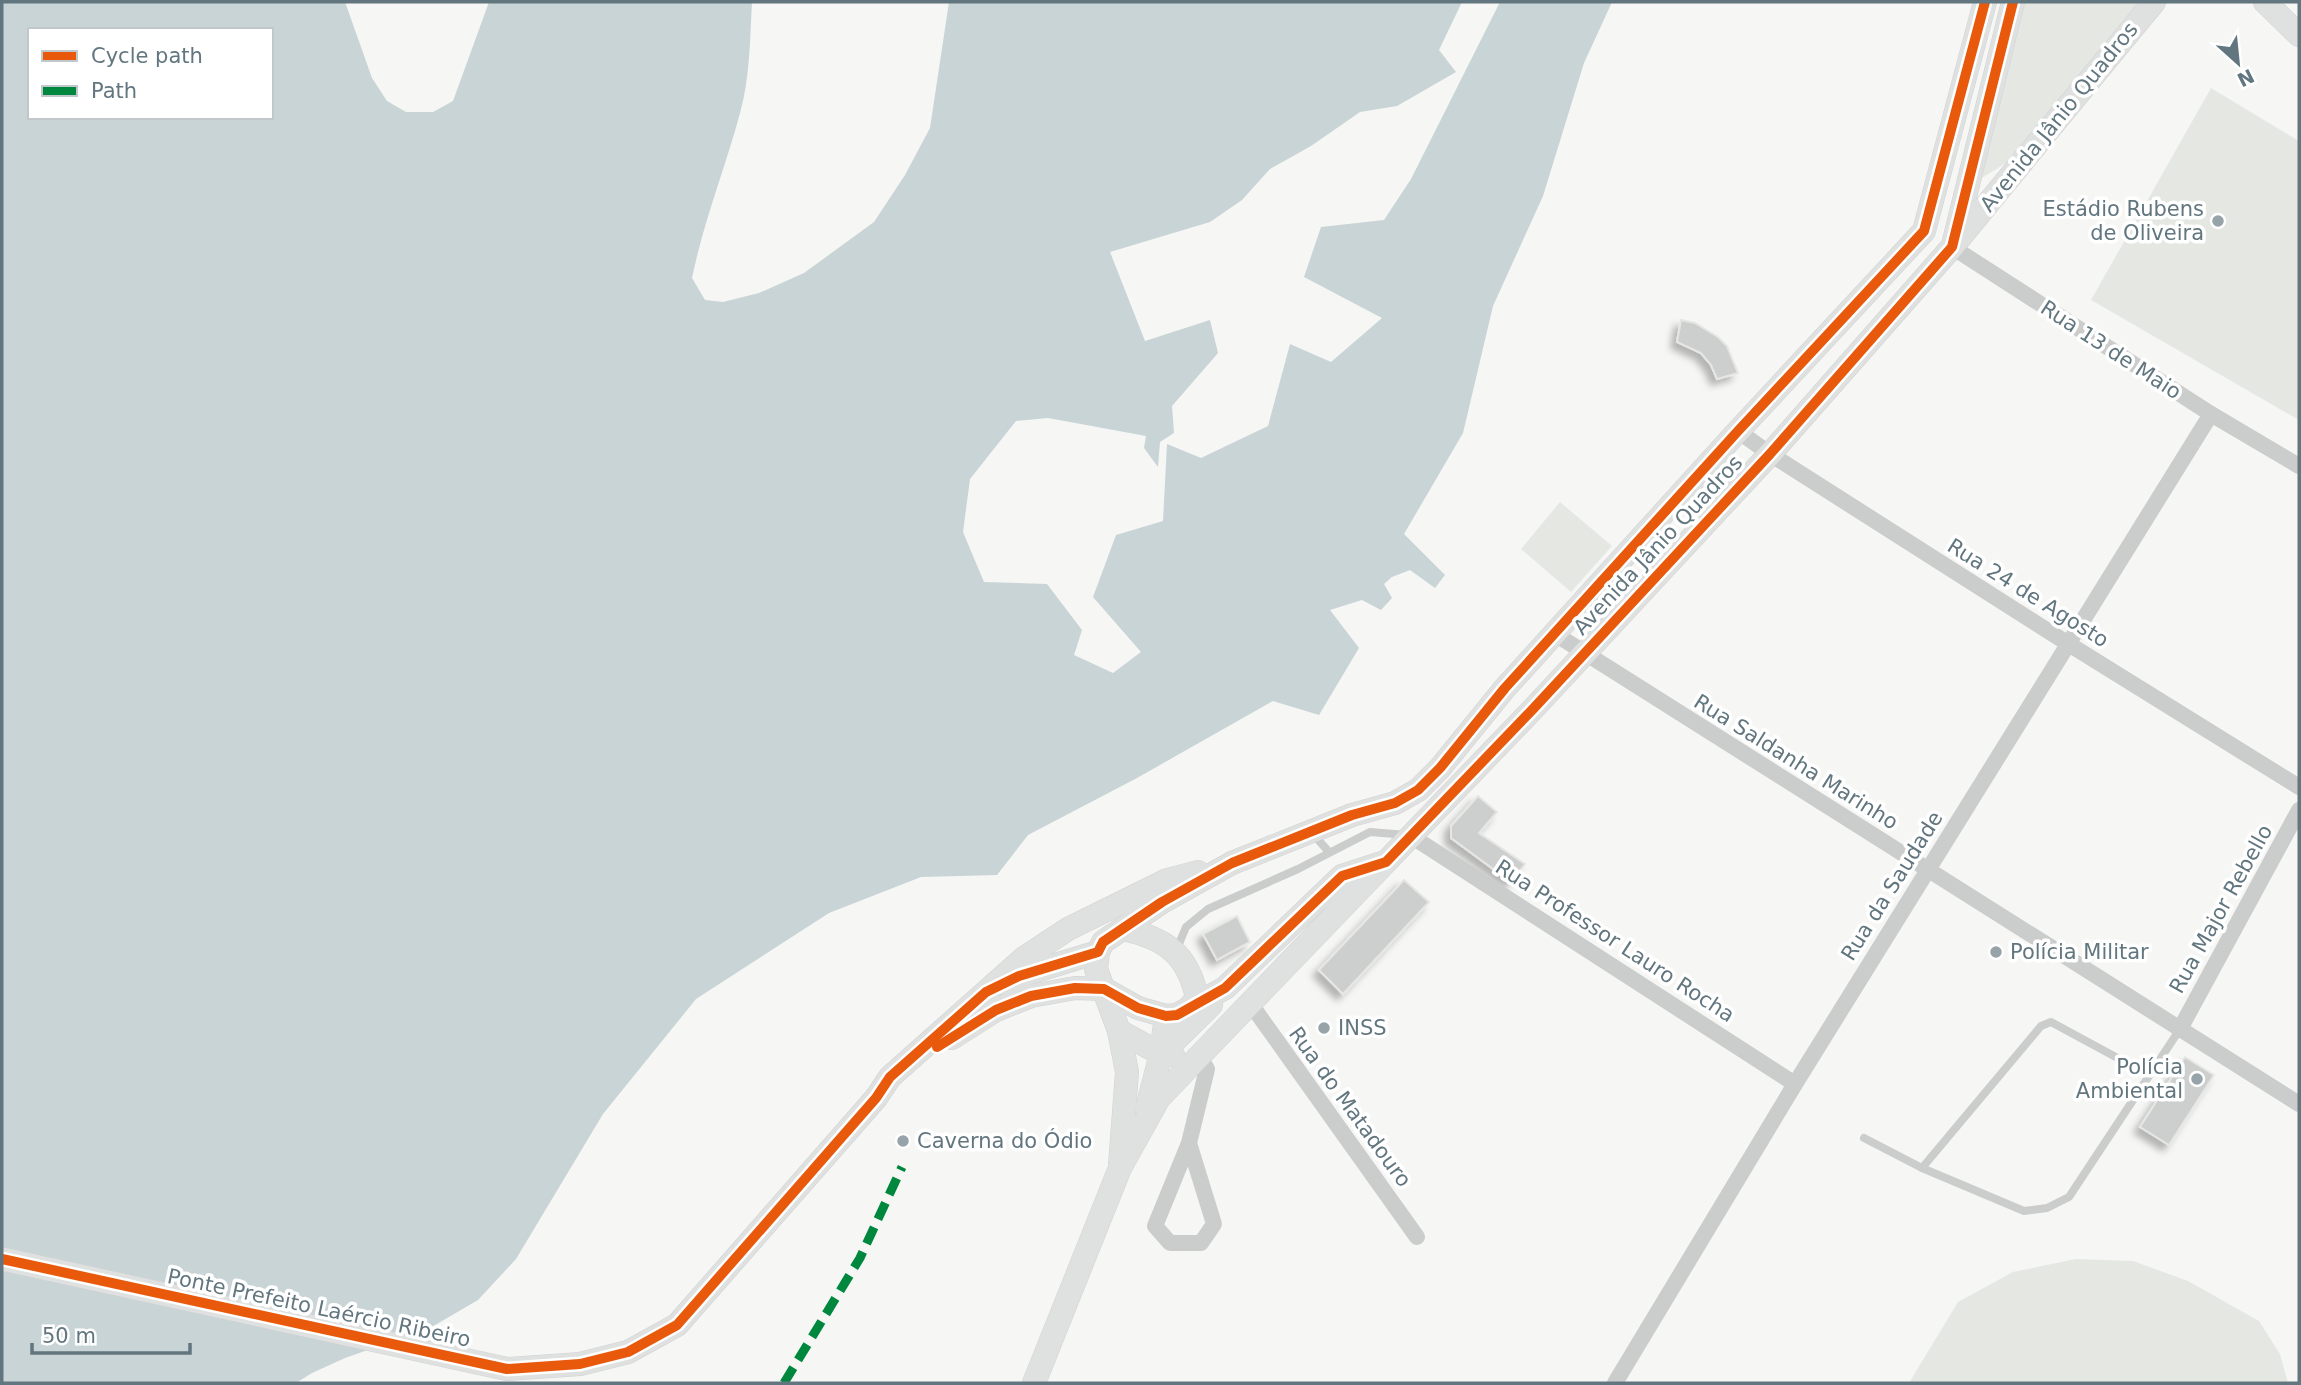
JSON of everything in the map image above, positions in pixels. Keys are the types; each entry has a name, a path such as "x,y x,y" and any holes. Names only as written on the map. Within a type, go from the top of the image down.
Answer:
{"main road":[{"path":"1924,231 1985,2"},
{"path":"1952,247 2013,2"},
{"name":"Avenida Jânio Quadros","path":"1140,1135 1159,1098 1533,709 1770,454 1952,247 2154,2"},
{"path":"2266,2 2299,35"},
{"name":"Rua 13 de Maio","path":"1924,231 1952,247"},
{"name":"Avenida Jânio Quadros","path":"1232,863 1353,815 1395,803 1418,790 1440,768 1505,688 1924,231"},
{"path":"1505,688 1533,709"},
{"path":"1161,1054 1204,1013 1224,988 1342,876 1386,862"},
{"path":"1120,1168 1127,1072 1119,1031 1096,969 1098,952 1103,942 1162,902 1232,863"},
{"path":"890,1077 1024,958 1068,929 1167,880 1232,863"},
{"path":"1034,1383 1120,1168 1140,1135 1161,1054 1177,1013 1196,998 1192,976 1175,953 1148,934 1123,929"},
{"path":"986,992 1019,976 1098,952"},
{"path":"890,1077 996,1010 1031,996 1075,988 1104,989 1138,1008 1177,1013 1224,988"},
{"path":"1119,1031 1161,1054 1199,1056"},
{"name":"Ponte Prefeito Laércio Ribeiro","path":"2,1259 507,1368 580,1364 628,1352 677,1325 876,1098 890,1077"}],"street":[{"name":"Rua 13 de Maio","path":"1952,247 2211,414 2299,466"},
{"name":"Rua da Saudade","path":"1615,1383 1927,869 2211,414"},
{"name":"Rua 24 de Agosto","path":"1738,431 2067,643 2299,787"},
{"name":"Rua Saldanha Marinho","path":"1555,634 2299,1104"},
{"name":"Rua Major Rebello","path":"2180,1029 2299,810"},
{"name":"Rua Professor Lauro Rocha","path":"1411,836 1795,1084"},
{"name":"Rua do Matadouro","path":"1250,1003 1417,1237"},
{"path":"1189,1143 1214,1224 1201,1243 1170,1243 1155,1226 1189,1143 1207,1069 1199,1056"}],"lane":[{"path":"1310,831 1329,852"},
{"path":"1175,953 1186,927 1208,909 1298,869 1370,832 1411,836"},
{"path":"1922,1168 2042,1026 2052,1022 2149,1075"},
{"path":"1864,1138 1922,1168 2024,1210 2047,1208 2068,1198 2180,1029"}],"shaded area":[{"path":"2,2 345,2 372,78 387,101 406,112 433,112 453,101 489,2 752,2 749,58 743,100 692,278 705,300 723,302 759,293 804,273 874,222 905,175 930,128 949,2 1462,2 1439,50 1456,72 1397,106 1360,112 1311,146 1270,169 1242,200 1210,222 1110,252 1145,341 1210,320 1218,353 1172,406 1174,433 1160,442 1158,467 1144,448 1146,436 1048,418 1016,421 970,479 963,532 984,582 1047,584 1082,630 1074,655 1113,673 1141,652 1093,597 1116,535 1163,521 1167,444 1201,458 1268,426 1290,344 1331,362 1382,318 1304,277 1321,227 1384,220 1411,179 1500,2 1612,2 1584,63 1543,196 1493,306 1463,433 1404,534 1445,575 1435,588 1410,570 1392,577 1384,584 1392,598 1381,610 1362,600 1330,610 1359,648 1319,715 1273,701 1137,778 1028,835 997,875 921,877 829,913 696,999 603,1114 516,1259 478,1300 430,1328 345,1358 296,1383 2,1383"},
{"path":"2025,2 2151,2 2016,157 1980,179"},
{"name":"Estádio Rubens de Oliveira","path":"2211,88 2299,141 2299,420 2091,300"},
{"path":"1560,502 1612,546 1571,592 1521,549"},
{"path":"2076,1259 2133,1261 2188,1281 2259,1321 2280,1354 2288,1383 1909,1383 1958,1302 2013,1272"}],"building":[{"path":"1681,320 1695,323 1718,337 1727,346 1738,373 1717,379 1711,365 1701,353 1677,342"},
{"path":"1478,796 1497,812 1479,833 1525,864 1511,882 1451,838 1451,826"},
{"path":"1404,880 1429,902 1343,994 1319,970"},
{"path":"1237,916 1250,942 1217,960 1203,934"},
{"path":"2185,1057 2214,1075 2169,1145 2140,1127"}],"marked path":[{"path":"784,1383 860,1258 902,1167"}],"cycle path":[{"path":"2,1259 507,1369 580,1364 628,1352 677,1325 876,1098 890,1077 986,992 1019,976 1098,952 1103,942 1162,902 1232,863 1352,815 1395,803 1418,790 1440,768 1505,688 1924,231 1985,2"},
{"path":"937,1047 996,1010 1031,996 1075,988 1104,989 1138,1008 1166,1016 1177,1015 1225,988 1342,876 1386,862 1533,709 1770,454 1952,247 2013,2"}],"place":[{"name":"Estádio Rubens de Oliveira","path":"2218,221"},
{"name":"Polícia Militar","path":"1996,952"},
{"name":"INSS","path":"1324,1028"},
{"name":"Polícia Ambiental","path":"2197,1079"},
{"name":"Caverna do Ódio","path":"903,1141"}]}
